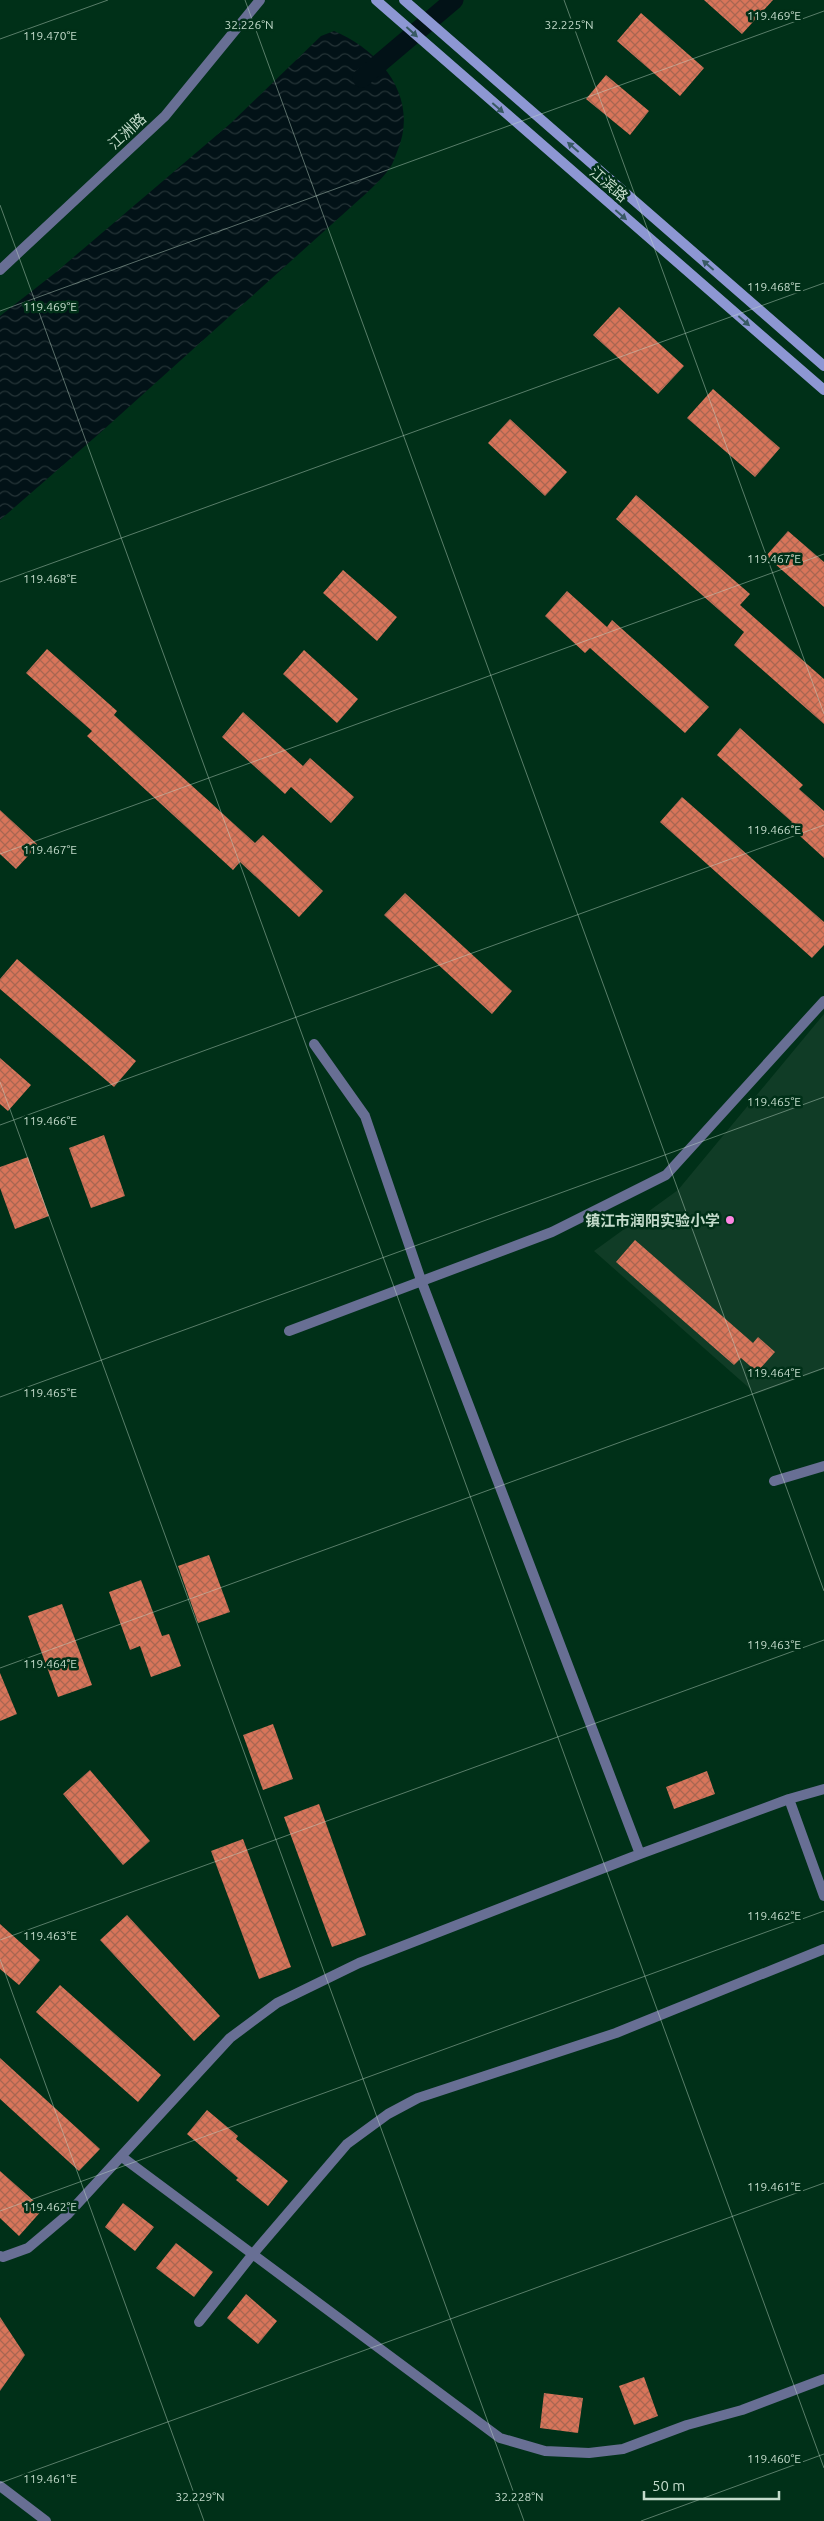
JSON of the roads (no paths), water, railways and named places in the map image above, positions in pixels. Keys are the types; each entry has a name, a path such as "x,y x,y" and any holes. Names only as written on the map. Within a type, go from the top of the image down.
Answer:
{"main road":[{"name":"江滨路","path":"376,0 461,76 824,390"},
{"name":"江滨路","path":"404,0 824,366"}],"street":[{"name":"江洲路","path":"0,270 165,116 260,0"},
{"path":"289,1331 552,1232 666,1175 824,1001"},
{"path":"314,1044 365,1116 421,1280 640,1854"},
{"path":"774,1481 824,1466"},
{"path":"0,2256 3,2257 28,2248 67,2215 230,2038 277,2003 359,1963 640,1854 789,1799 824,1789"},
{"path":"789,1799 824,1896"},
{"path":"199,2322 252,2254 347,2144 388,2114 418,2098 616,2033 824,1949"},
{"path":"122,2157 500,2438 545,2451 589,2453 623,2449 688,2425 742,2410 824,2378"},
{"path":"0,2486 46,2521"}],"water":[{"path":"334,31 367,51 381,64 392,79 400,96 404,114 403,132 390,167 381,179 366,193 101,432 0,520 0,316 55,273 231,123 321,36"}],"waterway":[{"path":"362,78 454,0"}],"place":[{"name":"镇江市润阳实验小学","path":"730,1220"}]}
